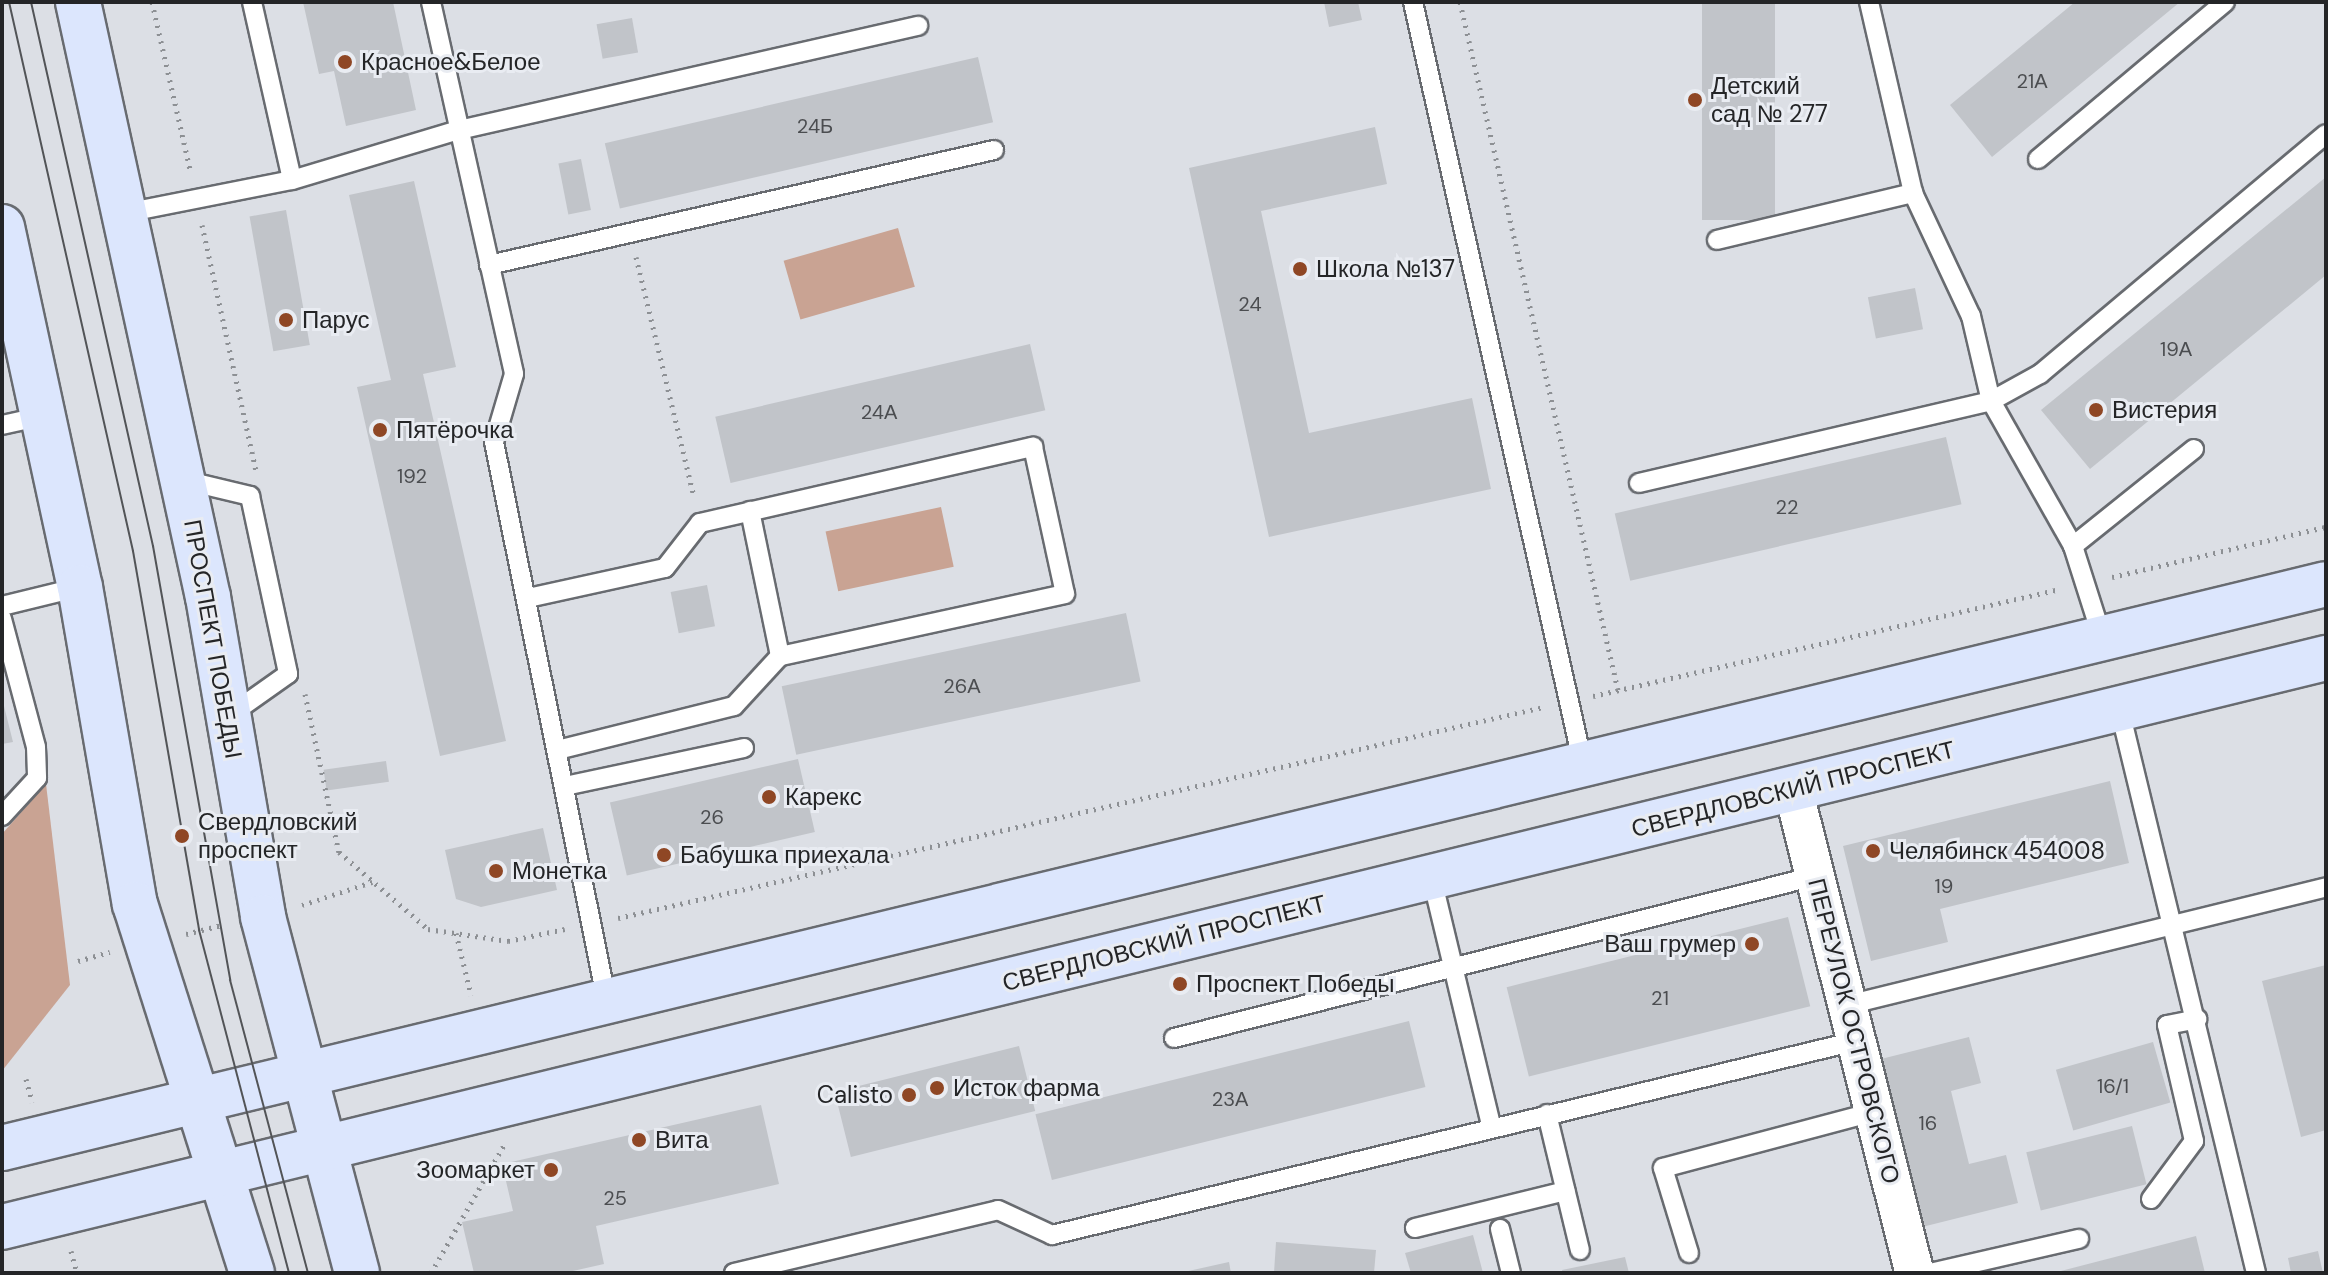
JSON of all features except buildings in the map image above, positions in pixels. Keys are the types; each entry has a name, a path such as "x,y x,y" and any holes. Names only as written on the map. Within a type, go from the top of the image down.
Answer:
{"main road":[{"name":"ПРОСПЕКТ ПОБЕДЫ","path":"78,2 184,480 263,917 357,1273"},
{"path":"2,227 22,421 80,587 135,904 200,1101 252,1273"},
{"path":"2,1148 200,1101 606,997 2101,634 2326,584"},
{"name":"СВЕРДЛОВСКИЙ ПРОСПЕКТ","path":"2,1227 2326,658"}],"street":[{"name":"ПЕРЕУЛОК ОСТРОВСКОГО","path":"1793,789 1915,1273"}],"lane":[{"path":"252,2 292,180"},
{"path":"431,2 514,374 494,442 594,924 606,997"},
{"path":"1413,2 1582,760"},
{"path":"1869,2 1913,193 1971,316 1991,401 2073,546 2101,634"},
{"path":"2038,159 2225,2"},
{"path":"125,213 292,180 459,130 918,26"},
{"path":"1639,483 1991,401 2040,374 2326,134"},
{"path":"489,265 994,150"},
{"path":"1717,240 1913,193"},
{"path":"528,598 665,568 700,523 1033,447 1065,594 780,656 734,706 557,750"},
{"path":"2073,546 2194,449"},
{"path":"184,480 250,496 288,674 227,717"},
{"path":"750,511 780,656"},
{"path":"2,606 80,587"},
{"path":"2,619 36,747 37,778 2,816"},
{"path":"2119,707 2175,925 2256,1273"},
{"path":"565,786 744,748"},
{"path":"1174,1038 1815,876"},
{"path":"1432,879 1492,1128"},
{"path":"734,1273 784,1268 998,1210 1052,1235 1547,1114 2175,925 2326,887"},
{"path":"2151,1199 2194,1141 2167,1025 2197,1019"},
{"path":"1689,1253 1663,1168 1874,1112"},
{"path":"1547,1114 1580,1250"},
{"path":"1415,1228 1566,1191"},
{"path":"1500,1229 1511,1273"},
{"path":"1930,1273 2079,1239"}],"path":[{"path":"152,2 258,479"},
{"path":"1460,2 1618,690"},
{"path":"630,233 700,523"},
{"path":"302,681 339,852 428,929 508,941 594,924 2326,527"}],"shaded area":[{"path":"898,228 915,287 800,319 784,261"},
{"path":"941,507 954,567 838,591 826,532"},
{"path":"46,784 70,985 2,1071 2,834"}],"tram line":[{"path":"9,2 133,551 199,930 289,1273"},
{"path":"31,2 153,546 230,980 308,1273"}],"place":[{"name":"Красное&Белое","path":"345,62"},
{"name":"Детский сад № 277","path":"1695,100"},
{"name":"Школа №137","path":"1300,269"},
{"name":"Парус","path":"286,320"},
{"name":"Вистерия","path":"2096,410"},
{"name":"Пятёрочка","path":"380,430"},
{"name":"Карекс","path":"769,797"},
{"name":"Свердловский проспект","path":"182,836"},
{"name":"Челябинск 454008","path":"1873,851"},
{"name":"Бабушка приехала","path":"664,855"},
{"name":"Монетка","path":"496,871"},
{"name":"Ваш грумер","path":"1752,944"},
{"name":"Проспект Победы","path":"1180,984"},
{"name":"Исток фарма","path":"937,1088"},
{"name":"Calisto","path":"909,1095"},
{"name":"Вита","path":"639,1140"},
{"name":"Зоомаркет","path":"551,1170"}]}
